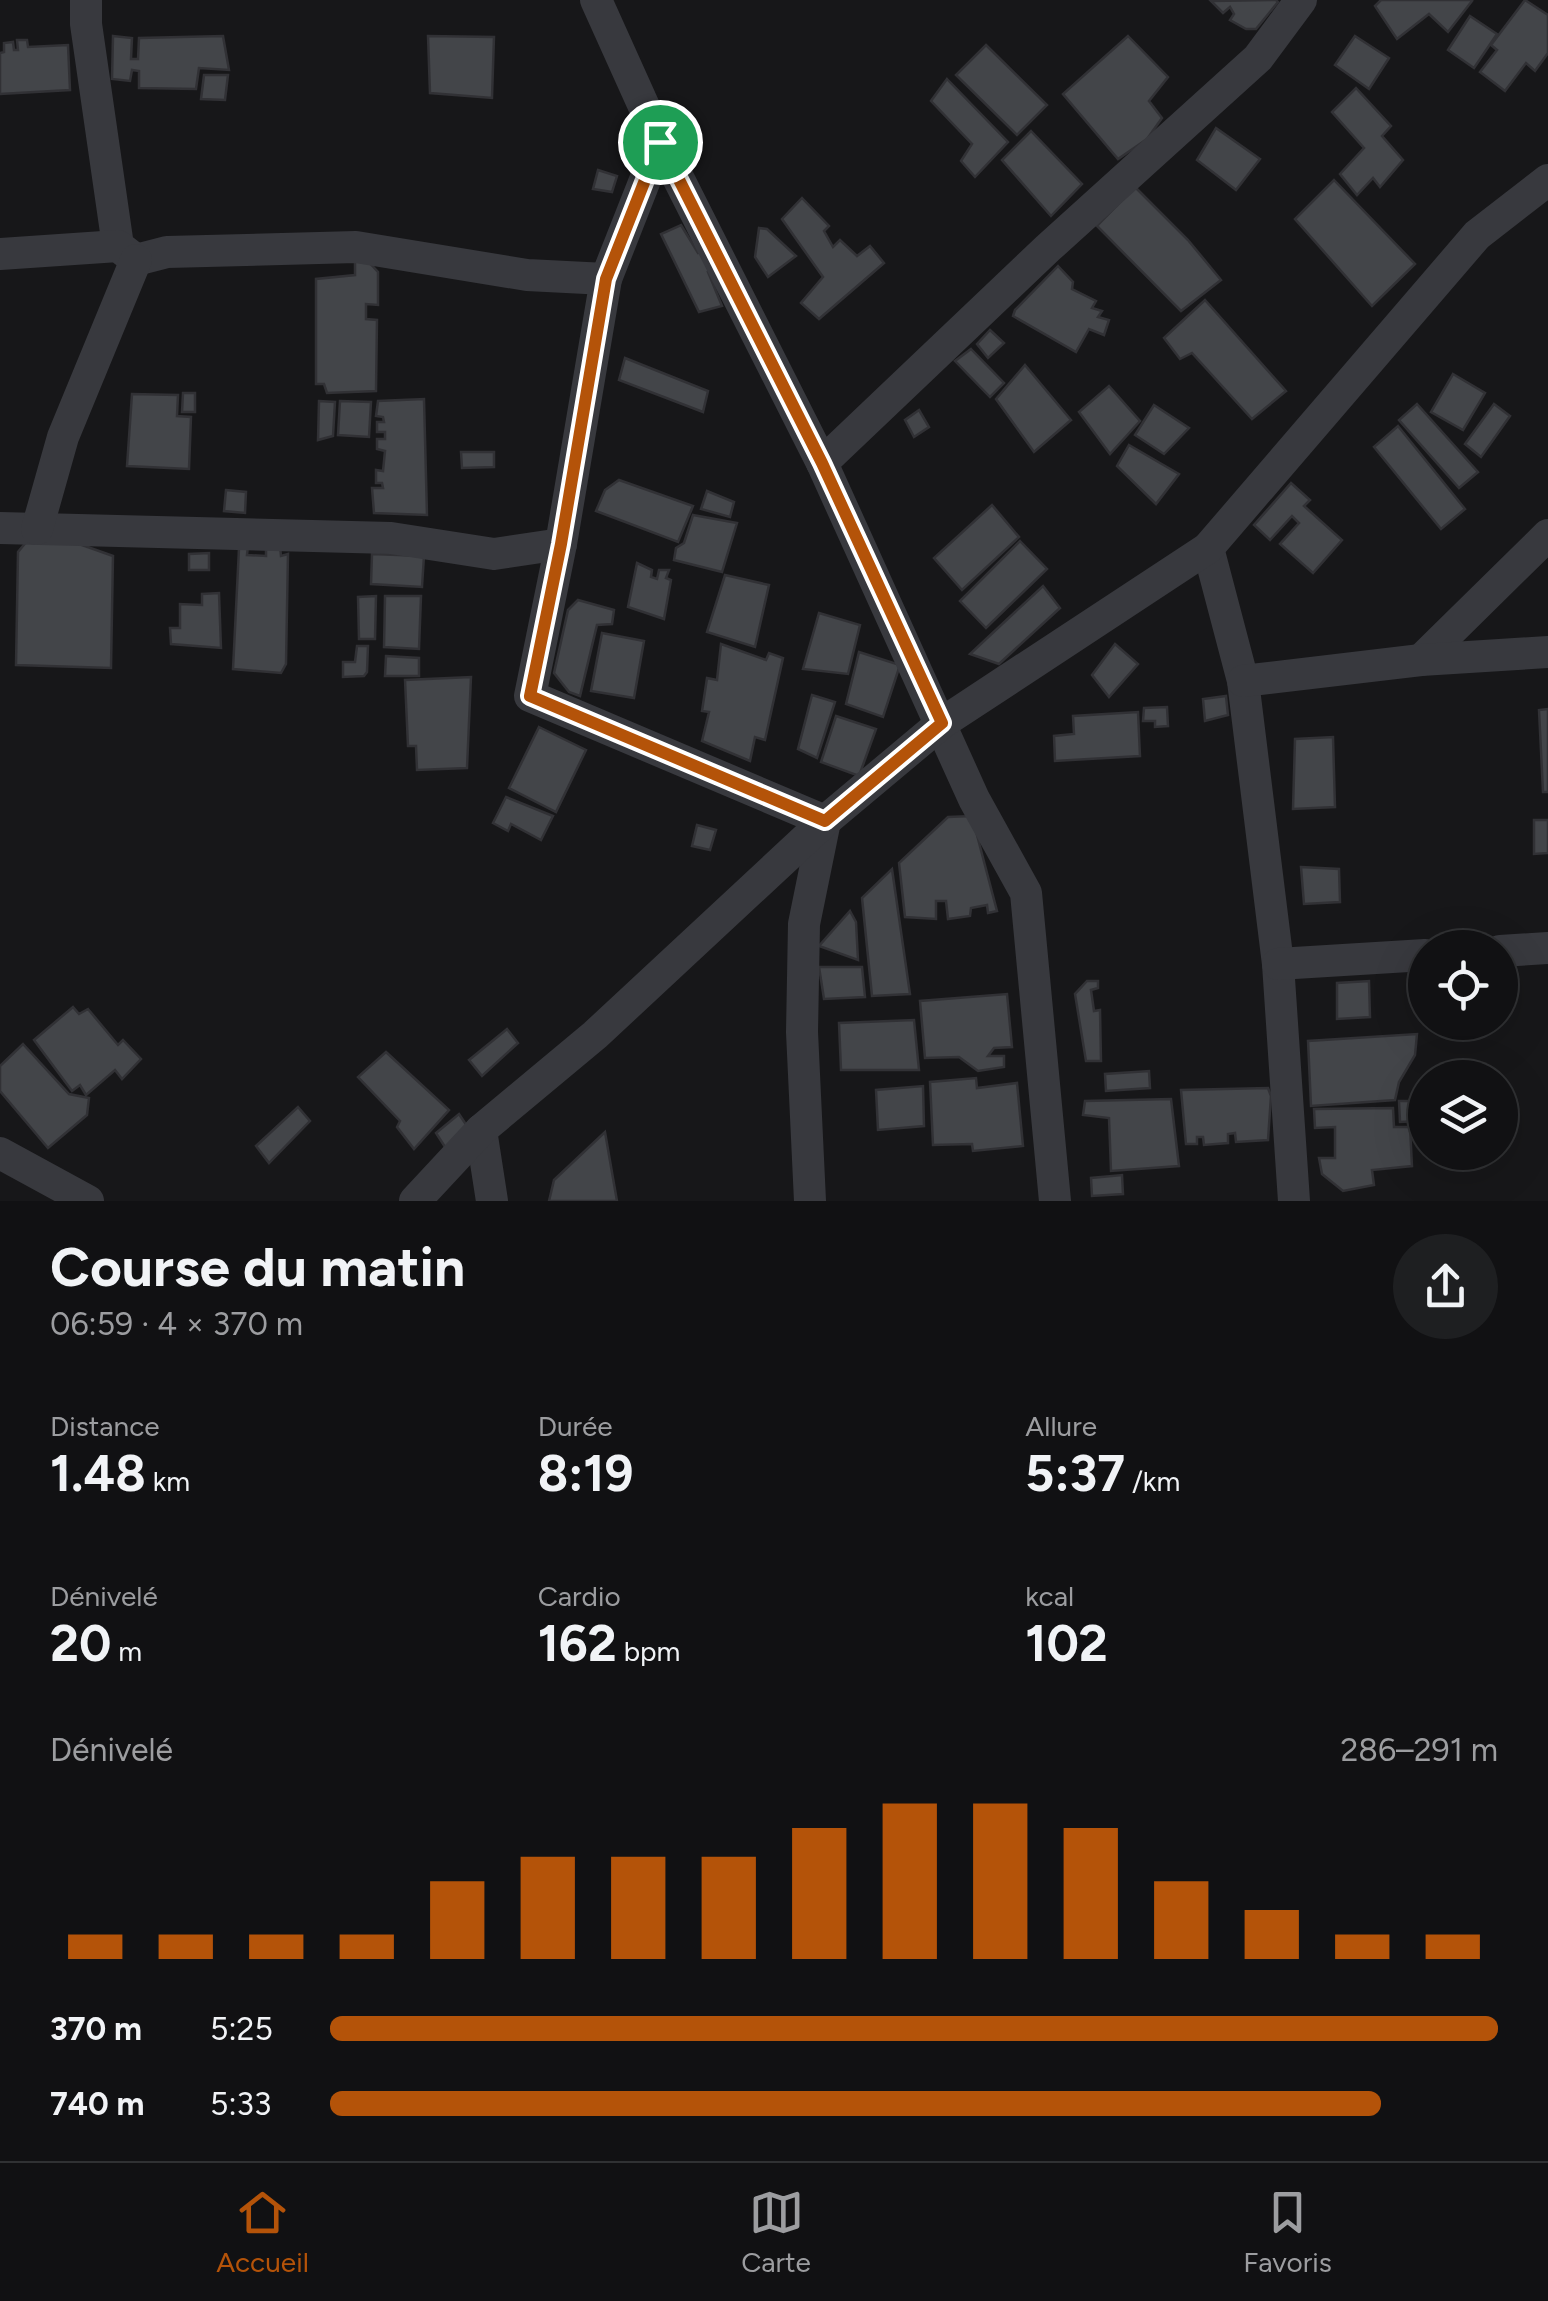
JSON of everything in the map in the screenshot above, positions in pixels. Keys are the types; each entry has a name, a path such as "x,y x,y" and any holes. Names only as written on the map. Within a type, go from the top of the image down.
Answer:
{"street":[{"path":"37,530 62,437 127,253 86,24 86,0"},
{"path":"596,0 660,142 822,463 974,799 1026,894 1056,1201"},
{"path":"822,463 1048,248 1258,58 1301,0"},
{"path":"660,142 606,279 561,544 530,696 825,821"},
{"path":"416,1201 480,1130 595,1035 825,821 942,723 1208,548 1476,236 1548,180"},
{"path":"0,254 356,247 527,275 606,279"},
{"path":"0,528 391,538 494,554 561,544"},
{"path":"1421,660 1548,535"},
{"path":"1208,548 1243,681 1278,964 1294,1201"},
{"path":"1243,681 1421,660 1548,652"},
{"path":"810,1201 802,1032 804,924 825,821"},
{"path":"1518,950 1548,948"},
{"path":"1278,964 1408,956"},
{"path":"480,1130 492,1201"},
{"path":"0,1153 88,1201"}],"building":[{"path":"1276,0 1256,29 1246,29 1230,20 1234,14 1230,7 1223,13 1211,1"},
{"path":"1381,0 1472,1 1448,32 1429,14 1397,39 1375,6"},
{"path":"1525,0 1548,15 1548,53 1535,71 1526,63 1505,91 1480,72 1497,50 1491,45"},
{"path":"1470,16 1497,34 1474,68 1448,50"},
{"path":"113,36 132,38 131,59 138,59 139,38 223,36 229,70 199,68 196,89 139,88 139,71 132,70 130,81 112,79"},
{"path":"428,36 494,37 492,98 430,93"},
{"path":"1128,36 1168,77 1149,101 1162,118 1147,139 1118,159 1063,94"},
{"path":"1355,36 1389,58 1369,89 1335,65"},
{"path":"17,40 27,40 28,47 68,45 70,90 0,94 0,53 4,52 4,43 13,42 14,50 18,50"},
{"path":"986,45 1047,105 1017,135 956,75"},
{"path":"204,75 228,75 225,100 201,99"},
{"path":"947,79 1008,142 975,177 961,161 972,144 931,101"},
{"path":"1356,88 1391,126 1382,136 1403,160 1380,187 1373,178 1357,195 1340,174 1364,148 1332,112"},
{"path":"1216,128 1260,159 1236,190 1197,160"},
{"path":"1031,131 1082,184 1051,216 1002,160"},
{"path":"598,170 617,176 612,192 593,189"},
{"path":"1334,180 1415,264 1372,306 1295,219"},
{"path":"1135,187 1221,280 1181,311 1097,226"},
{"path":"802,198 829,226 824,231 833,247 840,240 857,256 870,246 884,263 819,319 801,303 823,277 782,219"},
{"path":"681,225 698,253 705,250 715,269 708,272 722,306 699,312 661,234"},
{"path":"759,228 767,229 796,256 768,277 755,257"},
{"path":"366,259 378,272 378,305 366,304 366,319 377,320 376,391 327,393 324,384 316,384 316,279 355,275 355,260"},
{"path":"1058,266 1073,282 1072,289 1096,301 1092,308 1102,311 1098,317 1109,320 1104,335 1089,329 1076,352 1013,316"},
{"path":"1205,300 1286,391 1252,419 1192,353 1180,359 1164,338"},
{"path":"990,330 1004,343 988,358 977,344"},
{"path":"971,349 1004,383 990,397 955,361"},
{"path":"625,358 708,391 703,412 619,380"},
{"path":"1025,365 1071,420 1034,452 996,399"},
{"path":"1453,374 1485,393 1463,430 1431,412"},
{"path":"1109,386 1140,421 1110,454 1079,412"},
{"path":"183,393 195,393 195,412 182,412"},
{"path":"132,394 178,395 177,416 191,417 189,469 127,466"},
{"path":"424,399 427,515 374,513 372,488 383,488 382,483 376,483 376,470 383,471 385,451 377,449 377,439 385,439 385,432 377,432 377,422 384,422 383,417 376,416 378,401"},
{"path":"319,401 335,402 333,436 318,440"},
{"path":"340,401 371,402 369,437 338,435"},
{"path":"1417,404 1478,472 1459,488 1399,420"},
{"path":"1494,404 1510,416 1481,457 1465,444"},
{"path":"1154,405 1189,428 1164,454 1135,435"},
{"path":"919,410 929,427 914,437 905,420"},
{"path":"1398,426 1465,509 1441,529 1374,447"},
{"path":"1129,445 1179,474 1156,504 1117,466"},
{"path":"461,452 494,452 494,467 462,468"},
{"path":"619,480 693,506 678,542 596,511 605,490"},
{"path":"1291,483 1310,500 1304,506 1342,540 1313,573 1280,544 1299,523 1292,516 1270,540 1254,525"},
{"path":"226,490 246,492 245,513 224,511"},
{"path":"707,491 734,502 730,517 701,509"},
{"path":"992,505 1019,537 962,590 934,558"},
{"path":"693,515 737,523 722,572 674,560"},
{"path":"37,529 113,556 111,668 16,665 18,552"},
{"path":"1020,541 1047,569 986,628 960,601"},
{"path":"248,546 247,555 266,556 266,546 280,546 281,556 288,554 286,664 281,673 233,669 239,548"},
{"path":"209,553 209,570 189,570 189,554"},
{"path":"372,554 424,556 422,587 371,584"},
{"path":"637,563 652,570 651,577 657,579 659,570 669,570 666,578 671,580 664,619 628,607"},
{"path":"725,575 769,585 755,647 707,632"},
{"path":"1043,586 1060,608 999,664 970,654"},
{"path":"219,593 221,648 171,644 170,628 180,628 180,604 202,605 202,594"},
{"path":"376,596 375,639 359,639 358,597"},
{"path":"385,596 421,596 419,649 384,647"},
{"path":"578,600 614,610 612,624 597,625 580,696 569,692 554,673 568,610"},
{"path":"819,613 860,625 848,674 803,669"},
{"path":"602,633 644,641 634,698 591,691"},
{"path":"721,644 766,660 769,653 783,658 765,740 755,737 750,761 702,741 709,712 702,711 707,678 717,680"},
{"path":"1115,644 1138,664 1109,697 1092,675"},
{"path":"357,646 368,646 367,672 364,676 343,677 343,662 355,662"},
{"path":"859,652 900,665 883,717 846,704"},
{"path":"386,656 419,658 419,676 385,676"},
{"path":"471,677 467,768 417,770 416,746 408,746 405,680"},
{"path":"812,695 835,702 817,758 798,749"},
{"path":"1226,696 1228,715 1205,721 1203,699"},
{"path":"1167,707 1168,726 1155,727 1155,721 1143,721 1144,708"},
{"path":"1548,709 1548,792 1543,792 1539,710"},
{"path":"1138,712 1140,756 1055,761 1054,736 1074,734 1073,716"},
{"path":"836,716 876,729 859,776 821,762"},
{"path":"539,727 586,750 556,812 509,788"},
{"path":"1333,737 1335,807 1293,809 1295,739"},
{"path":"506,797 553,816 541,840 511,824 508,831 493,823"},
{"path":"972,816 997,911 988,913 987,905 971,908 970,916 948,919 946,901 936,901 936,919 905,917 899,863 948,817"},
{"path":"1534,820 1548,820 1548,853 1534,854"},
{"path":"697,825 716,830 710,850 692,846"},
{"path":"1301,867 1339,869 1340,902 1304,904"},
{"path":"892,869 910,994 872,996 862,898"},
{"path":"850,911 856,922 858,960 819,946"},
{"path":"819,967 862,967 865,997 824,999"},
{"path":"1087,981 1098,981 1098,988 1091,990 1094,1011 1100,1010 1101,1061 1086,1061 1075,994"},
{"path":"1369,981 1370,1017 1337,1019 1337,983"},
{"path":"1007,994 1012,1047 994,1048 988,1056 1004,1056 1004,1067 978,1071 959,1057 925,1058 920,1001"},
{"path":"73,1007 79,1014 88,1009 118,1045 123,1040 141,1059 122,1079 115,1070 86,1095 80,1085 72,1091 34,1040"},
{"path":"914,1020 919,1070 841,1070 839,1023"},
{"path":"507,1029 518,1043 482,1076 469,1060"},
{"path":"1408,1035 1408,1040 1416,1040 1415,1055 1408,1060 1395,1100 1311,1106 1308,1041"},
{"path":"23,1044 69,1094 89,1098 87,1115 48,1148 0,1091 0,1066"},
{"path":"386,1052 449,1110 414,1149 397,1127 400,1121 358,1077"},
{"path":"1149,1071 1150,1088 1106,1091 1105,1074"},
{"path":"976,1078 977,1088 1017,1083 1023,1146 973,1151 972,1144 933,1145 930,1082"},
{"path":"923,1086 924,1126 878,1130 876,1090"},
{"path":"1268,1088 1268,1140 1236,1142 1235,1133 1228,1134 1228,1143 1204,1145 1203,1137 1197,1137 1197,1144 1186,1144 1181,1090"},
{"path":"1171,1099 1179,1166 1111,1171 1109,1118 1083,1115 1085,1101"},
{"path":"1399,1101 1408,1101 1408,1122 1400,1122"},
{"path":"298,1107 310,1121 269,1163 256,1146"},
{"path":"1393,1108 1394,1127 1408,1127 1408,1166 1372,1170 1374,1185 1343,1191 1322,1174 1319,1158 1335,1158 1335,1127 1315,1128 1314,1109"},
{"path":"459,1114 469,1129 447,1150 436,1133"},
{"path":"605,1132 617,1201 549,1201 554,1180"},
{"path":"1122,1175 1123,1194 1092,1196 1091,1178"}],"route":[{"path":"660,142 822,463 942,723 825,821 530,696 561,544 606,279 660,142"}]}
